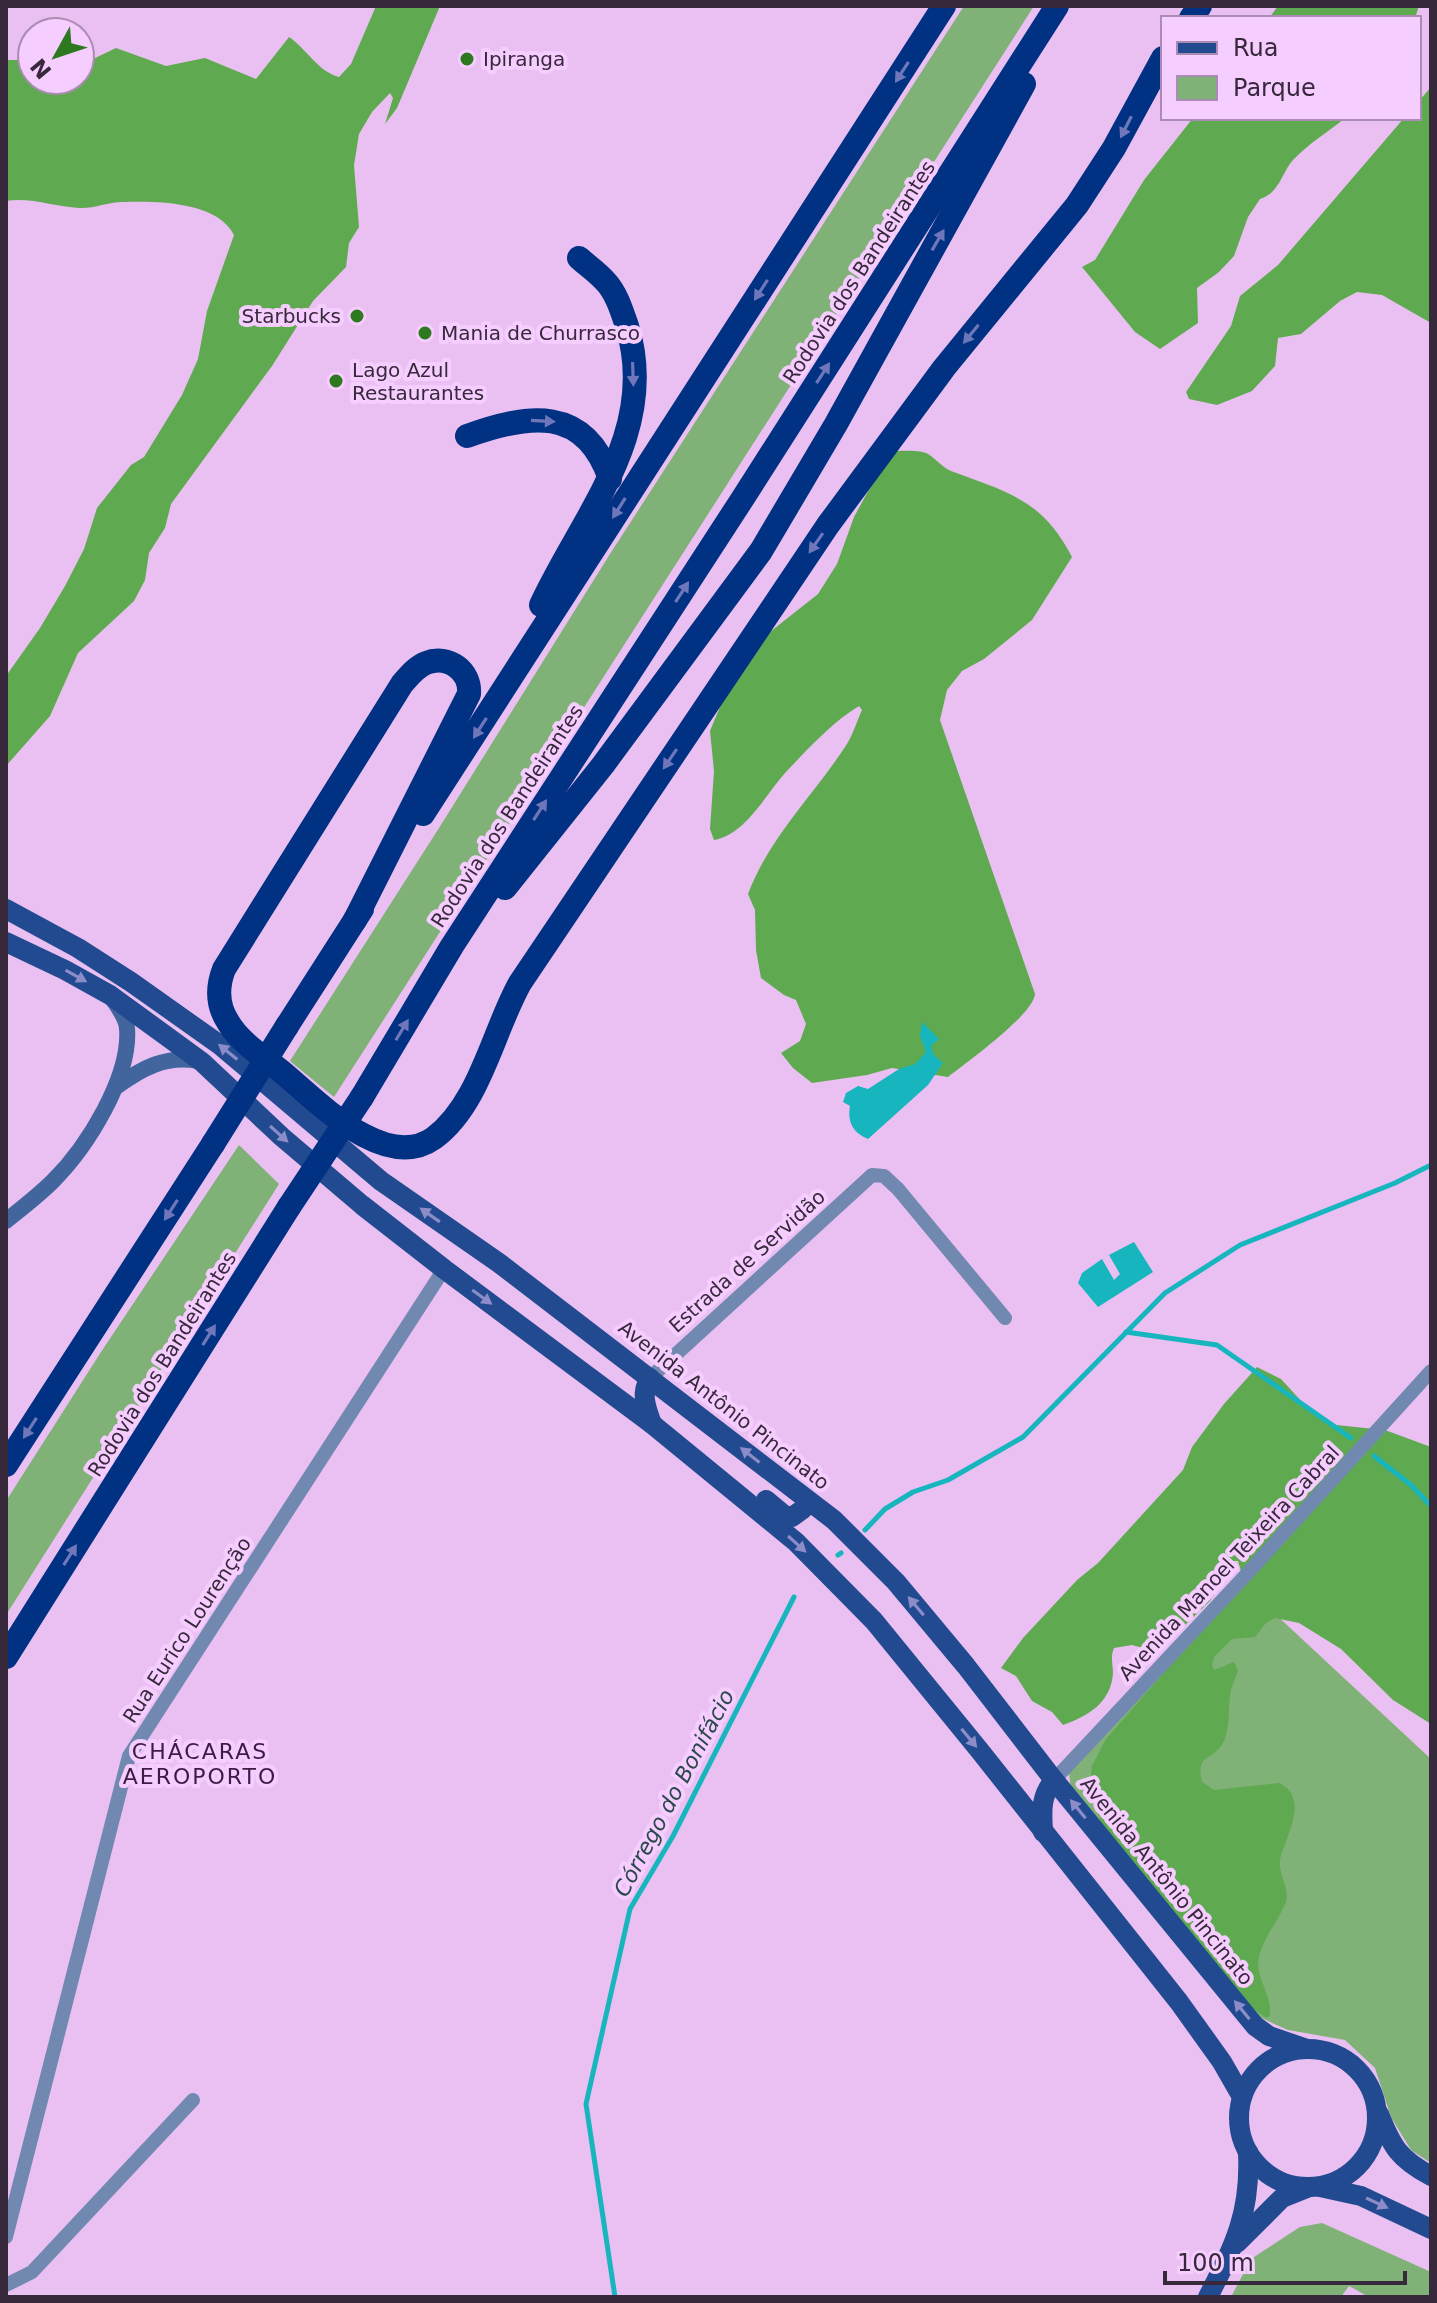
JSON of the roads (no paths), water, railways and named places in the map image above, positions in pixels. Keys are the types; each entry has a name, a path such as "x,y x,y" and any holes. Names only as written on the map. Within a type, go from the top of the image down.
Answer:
{"highway":[{"path":"6,1465 944,6"},
{"name":"Rodovia dos Bandeirantes","path":"6,1657 289,1207 362,1097 452,946 1057,6"},
{"path":"452,946 510,882 603,765 761,551 971,184 1064,6"},
{"path":"355,920 469,694 466,676 450,662 423,664 402,684 224,969 219,988 222,1010 233,1031 339,1120 380,1143 398,1147 415,1146 442,1131 462,1106 491,1049 507,1006 555,930 828,525 944,368 1077,205 1114,148 1161,62"},
{"path":"521,664 542,602 610,479 631,418 635,379 631,340 621,309 609,284 579,258"},
{"path":"467,436 519,421 547,419 573,427 591,442 603,459 610,479"}],"main road":[{"name":"Avenida Antônio Pincinato","path":"6,909 105,965 220,1045 381,1181 499,1263 834,1520 896,1582 966,1666 1054,1780 1255,2026 1285,2043 1327,2052 1345,2060 1360,2072 1371,2089 1391,2144 1407,2163 1431,2176"},
{"path":"6,942 110,995 202,1062 282,1137 444,1269 692,1455 796,1542 855,1600 1043,1832 1179,2002 1222,2062 1242,2097"},
{"path":"6,1221 54,1180 88,1136 116,1087 127,1040 127,1025 110,995"},
{"path":"116,1087 135,1073 162,1061 180,1058 202,1062"},
{"path":"650,1378 644,1395 652,1424"},
{"path":"692,1455 720,1464 784,1515 792,1517 798,1514 807,1500"},
{"path":"1043,1832 1042,1801 1054,1780"},
{"path":"1307,2049 1286,2052 1267,2062 1252,2078 1242,2097 1239,2116 1241,2134 1248,2152 1273,2178 1290,2185 1361,2196 1431,2229"},
{"path":"1235,2246 1282,2198 1340,2180 1358,2167 1370,2150 1377,2129 1377,2107"},
{"path":"1208,2297 1235,2246 1248,2195 1248,2152"}],"street":[{"name":"Estrada de Servidão","path":"650,1378 872,1175 884,1176 898,1189 1005,1318"},
{"name":"Rua Eurico Lourenção","path":"6,2237 129,1756 444,1269"},
{"name":"Avenida Manoel Teixeira Cabral","path":"1054,1780 1431,1372"},
{"path":"6,2285 32,2272 193,2100"}],"waterway":[{"path":"865,1530 885,1509 913,1492 948,1480 1023,1437 1165,1293 1240,1245 1395,1183 1431,1165"},
{"path":"1126,1332 1217,1345 1351,1438"},
{"name":"Córrego do Bonifácio","path":"1374,1456 1411,1485 1431,1506"},
{"name":"Córrego do Bonifácio","path":"615,2297 586,2104 630,1909 673,1836 794,1597"}],"place":[{"name":"Ipiranga","path":"467,59"},
{"name":"Starbucks","path":"357,316"},
{"name":"Mania de Churrasco","path":"425,333"},
{"name":"Lago Azul Restaurantes","path":"336,381"}],"district":[{"name":"CHÁCARAS AEROPORTO","path":"200,1764"}]}
